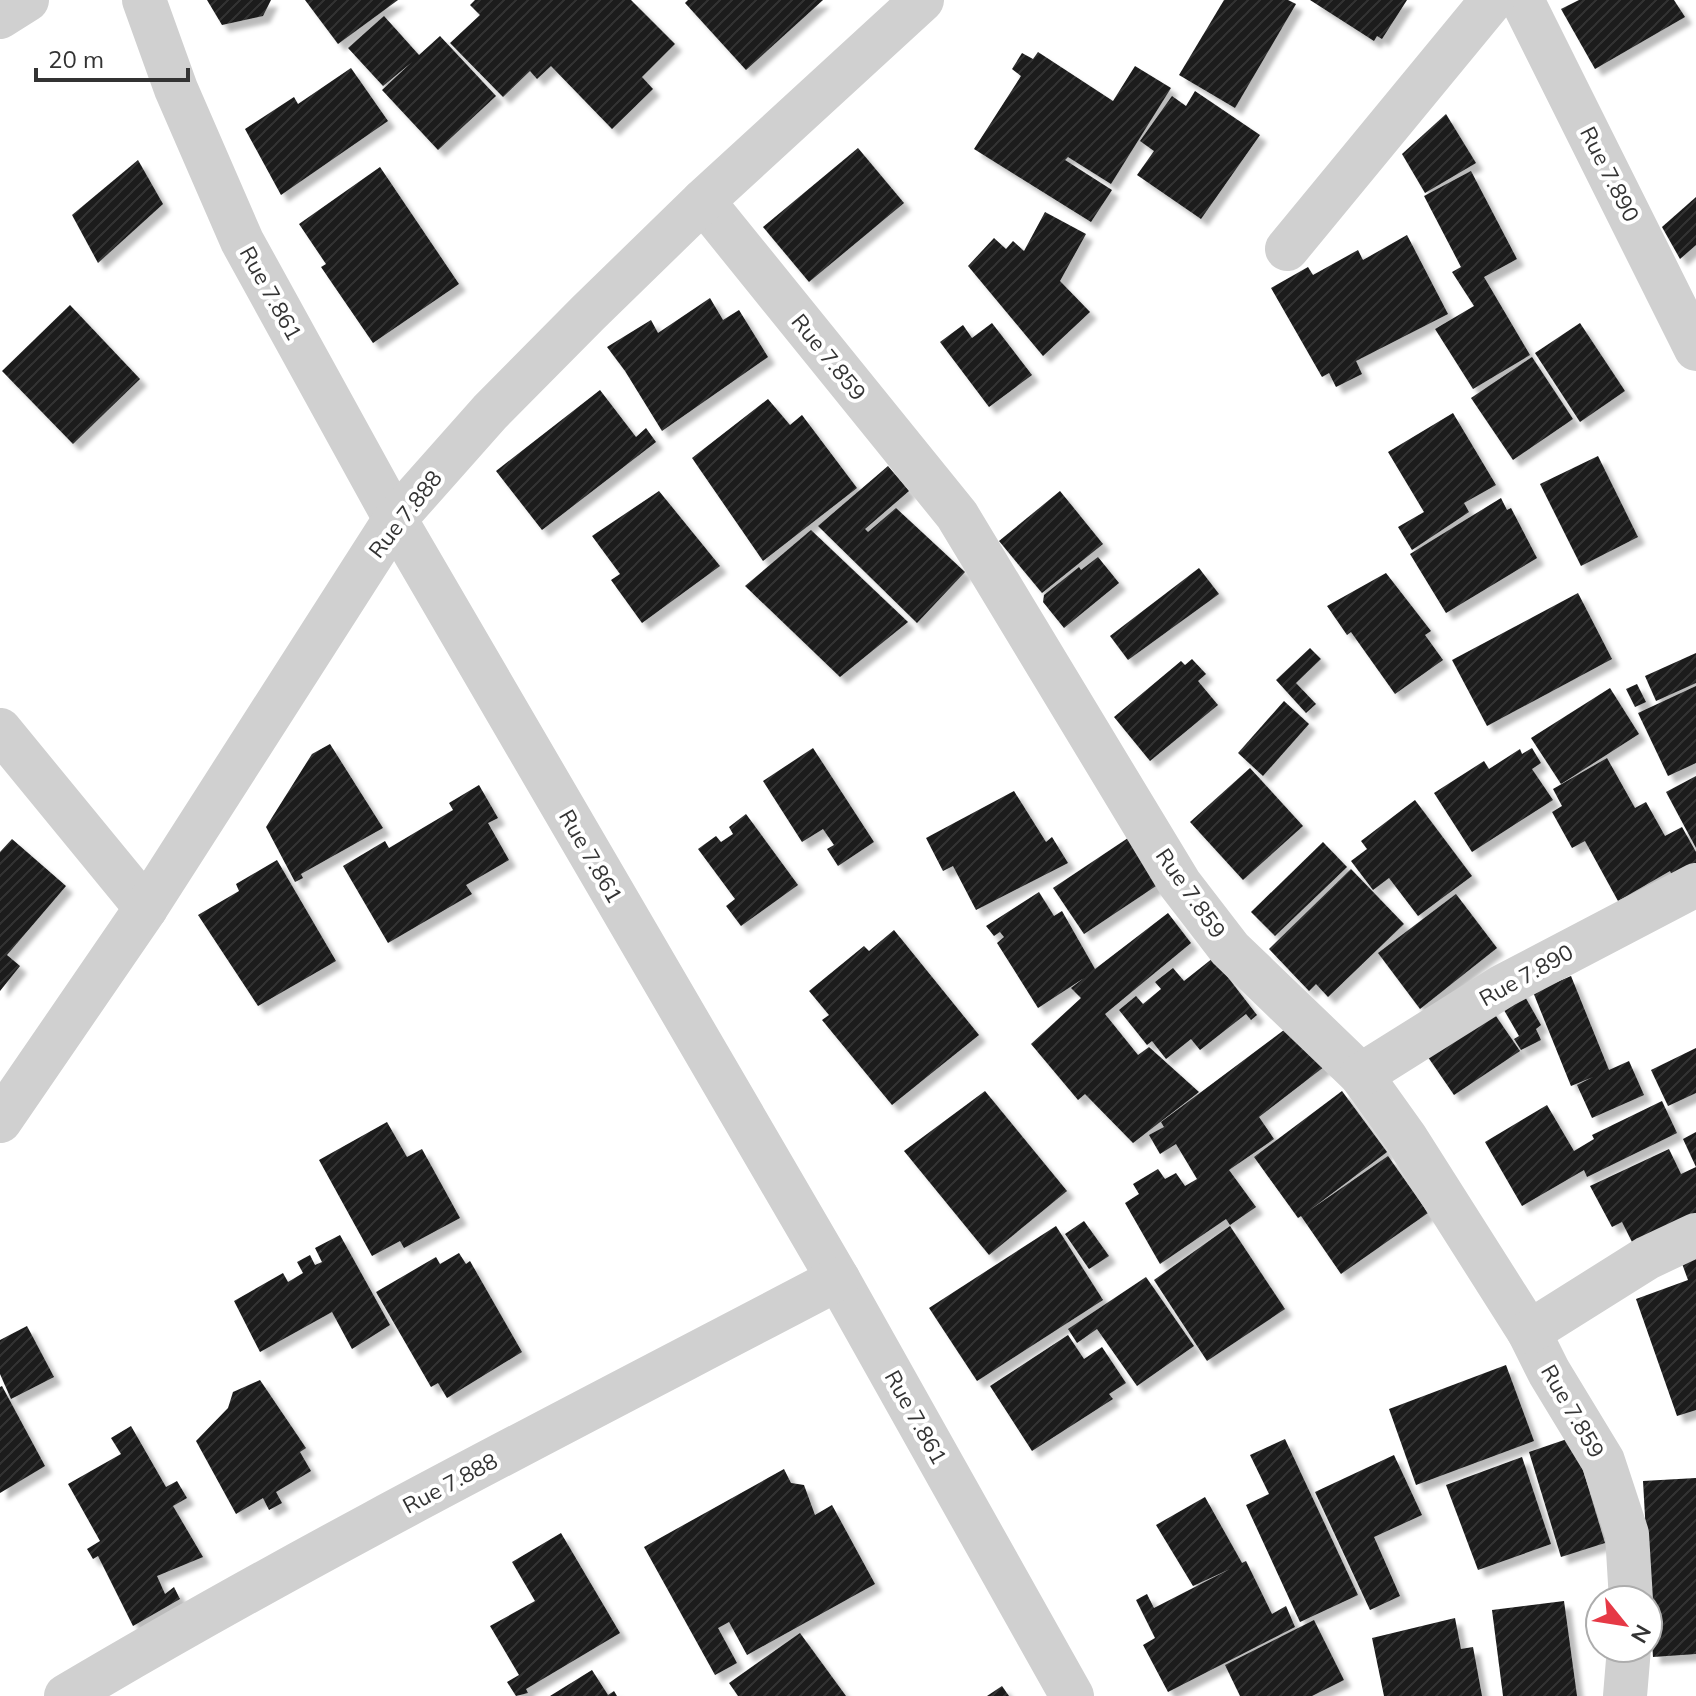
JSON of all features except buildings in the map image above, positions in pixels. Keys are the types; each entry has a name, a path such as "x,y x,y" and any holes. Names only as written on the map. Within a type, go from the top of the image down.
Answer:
{"street":[{"path":"0,17 27,0"},
{"name":"Rue 7.861","path":"144,0 176,89 242,241 395,519 838,1279 1072,1696"},
{"name":"Rue 7.888","path":"0,1121 146,908 395,519 490,412 703,201 922,0"},
{"path":"1287,249 1492,0"},
{"name":"Rue 7.890","path":"1522,0 1696,349"},
{"name":"Rue 7.859","path":"703,201 957,515 1180,884 1230,949 1361,1075 1406,1138 1529,1332 1549,1372 1603,1461 1627,1534 1630,1584"},
{"path":"0,730 146,908"},
{"name":"Rue 7.890","path":"1361,1075 1503,986 1696,885"},
{"path":"1529,1332 1647,1258 1696,1235"},
{"name":"Rue 7.888","path":"66,1696 170,1634 426,1495 838,1279"},
{"path":"1625,1696 1628,1664"}]}
